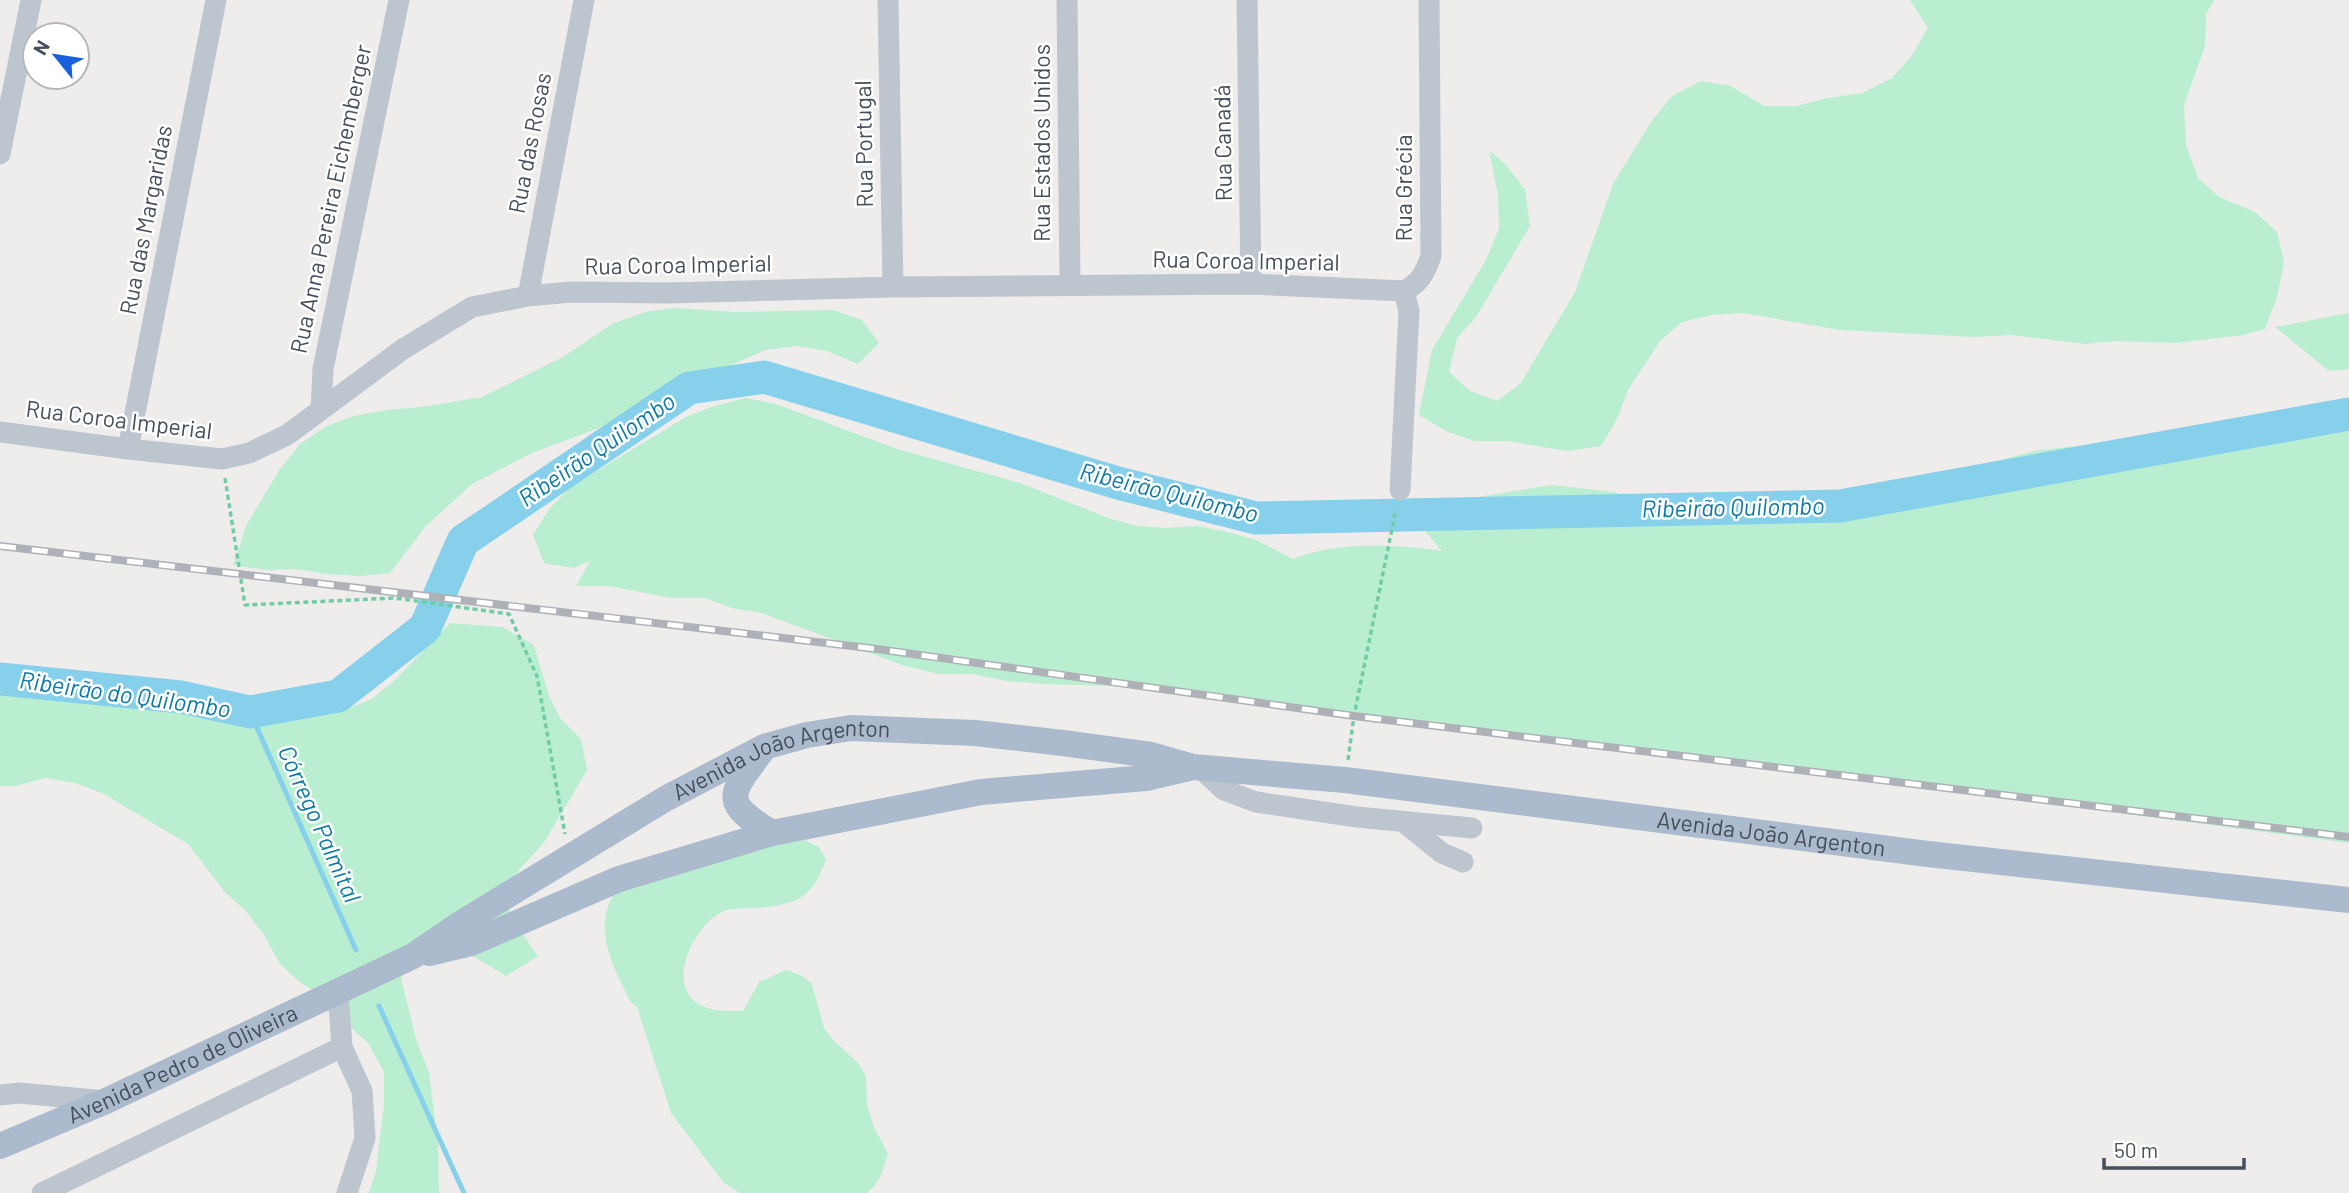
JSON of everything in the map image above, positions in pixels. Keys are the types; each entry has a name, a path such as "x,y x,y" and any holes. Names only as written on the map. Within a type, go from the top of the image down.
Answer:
{"main road":[{"name":"Avenida João Argenton","path":"358,982 413,956 460,924 665,799 764,747 807,735 851,728 975,733 1151,755 1196,767 1345,780 1928,854 2349,900"},
{"path":"764,747 738,782 735,797 738,809 772,833"},
{"name":"Avenida João Argenton","path":"413,956 471,943 620,879 772,833 981,792 1146,778 1196,767"},
{"name":"Avenida Pedro de Oliveira","path":"0,1146 106,1101 358,982"}],"street":[{"path":"0,154 31,0"},
{"name":"Rua das Margaridas","path":"128,449 216,0"},
{"name":"Rua Anna Pereira Eichemberger","path":"321,409 323,369 399,0"},
{"name":"Rua das Rosas","path":"528,296 584,0"},
{"name":"Rua Portugal","path":"888,0 893,286"},
{"name":"Rua Estados Unidos","path":"1068,0 1070,286"},
{"name":"Rua Canadá","path":"1247,0 1251,284"},
{"name":"Rua Grécia","path":"1404,291 1415,285 1424,275 1431,256 1429,0"},
{"name":"Rua Coroa Imperial","path":"0,432 222,459 249,453 287,435 403,349 472,307 528,296 570,292 668,293 893,286 1251,284 1404,291"},
{"path":"1400,490 1409,311 1404,291"},
{"path":"1196,767 1224,790 1256,802 1405,823 1472,828"},
{"path":"1405,823 1442,853 1463,862"},
{"path":"347,1193 365,1138 362,1091 342,1047 358,982"},
{"path":"42,1193 342,1047"},
{"path":"0,1095 19,1093 106,1101"}],"path":[{"path":"222,459 245,605 395,598 509,614 537,676 569,857"},
{"path":"1345,780 1354,716 1400,490"}],"green space":[{"path":"1910,0 2214,0 2206,14 2205,46 2184,105 2186,145 2198,178 2219,197 2255,212 2277,232 2284,262 2277,297 2265,329 2243,335 2176,343 2115,341 2085,344 2011,335 1975,337 1840,330 1743,313 1711,315 1682,322 1661,340 1628,390 1617,419 1601,446 1567,451 1508,441 1475,441 1448,432 1419,415 1432,350 1486,260 1499,228 1498,195 1489,150 1507,166 1525,190 1530,226 1476,317 1457,338 1449,372 1470,391 1497,401 1521,383 1575,292 1613,184 1651,122 1672,96 1701,81 1731,86 1764,106 1797,106 1863,93 1892,78 1911,57 1928,28"},
{"path":"673,308 736,312 833,310 862,320 879,343 858,364 827,351 797,346 765,350 677,389 615,422 532,453 472,484 425,527 390,573 360,576 233,565 247,524 280,469 300,444 327,426 354,416 386,410 482,397 563,357 612,324 645,312"},
{"path":"2349,313 2349,369 2329,371 2275,327"},
{"path":"746,398 776,404 897,449 1020,483 1108,518 1137,526 1197,526 1228,532 1256,540 1293,559 1347,547 1405,547 1442,551 1421,526 1426,512 1441,503 1552,485 1614,492 1659,510 1726,512 1824,497 1883,493 2034,451 2181,433 2301,414 2349,402 2349,843 1256,700 1253,705 1146,687 1044,684 1007,681 972,674 939,674 905,666 761,613 732,608 705,598 672,598 608,586 576,586 590,561 574,568 544,563 533,535 550,508 572,486 686,417"},
{"path":"450,623 502,627 534,645 548,693 560,718 581,739 587,770 543,844 500,891 517,926 538,956 506,976 449,942 414,946 401,978 416,1039 429,1073 438,1144 439,1193 369,1193 376,1171 384,1104 384,1072 368,1043 347,1024 329,1000 301,983 280,964 264,935 246,911 225,892 188,844 102,793 75,783 46,778 15,786 0,786 0,674 19,671 45,681 75,686 96,683 133,687 221,712 283,716 315,714 344,710 372,699 395,680"},
{"path":"805,840 819,847 826,860 812,888 798,899 787,903 720,913 694,942 684,969 684,982 688,994 697,1003 713,1009 731,1011 743,1011 759,982 786,970 801,975 812,984 824,1028 858,1063 866,1076 867,1106 888,1154 883,1171 867,1193 740,1193 723,1182 671,1113 637,1007 630,1001 607,946 605,918 616,891 757,846"}],"waterway":[{"name":"Ribeirão Quilombo","path":"0,679 181,697 250,712 338,696 425,628 463,541 689,388 764,377 1118,483 1256,518 1840,506 2349,414"},
{"name":"Córrego Palmital","path":"250,712 356,950"},
{"name":"Córrego Palmital","path":"379,1006 464,1193"}],"railway":[{"path":"0,546 877,649 1354,716 2349,837"}],"water label":[{"name":"Ribeirão do Quilombo","path":"125,695"}]}
